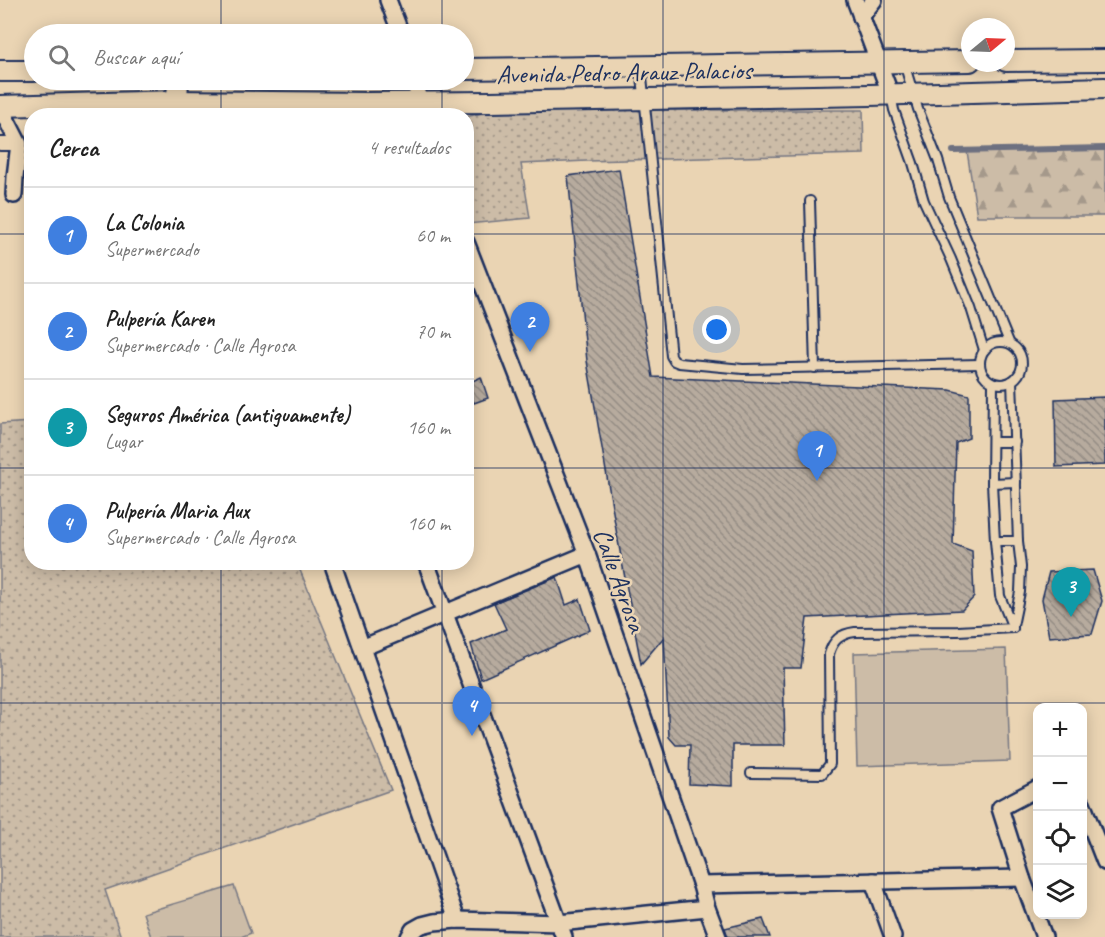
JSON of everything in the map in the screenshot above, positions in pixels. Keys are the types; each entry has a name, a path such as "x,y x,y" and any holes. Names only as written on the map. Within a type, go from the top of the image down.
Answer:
{"street":[{"path":"388,0 397,24"},
{"path":"855,0 890,93"},
{"path":"861,17 874,0"},
{"path":"1015,61 1103,60 1104,88"},
{"name":"Avenida Pedro Arauz Palacios","path":"474,69 961,61"},
{"path":"0,71 24,71"},
{"name":"Avenida Pedro Arauz Palacios","path":"430,108 491,102 1104,88"},
{"path":"177,101 178,90"},
{"path":"417,90 420,108"},
{"name":"Avenida Pedro Arauz Palacios","path":"0,107 177,101 368,103 411,108"},
{"path":"470,108 491,102"},
{"path":"368,103 378,108"},
{"path":"0,107 19,144 14,195"},
{"path":"0,144 19,144"},
{"name":"Calle Agrosa","path":"474,263 587,554 718,937"},
{"path":"362,648 587,554"},
{"path":"335,570 457,920"},
{"path":"429,570 562,930"},
{"path":"1033,791 1000,808 1044,937"},
{"path":"1086,811 1105,862"},
{"path":"701,885 1022,878"},
{"path":"873,881 893,937"},
{"path":"409,937 413,930 422,925 457,920 562,930 707,908"}],"lane":[{"path":"904,61 949,197 1009,342"},
{"path":"640,66 672,359 679,363 743,369 980,364"},
{"path":"890,93 924,201 951,258 971,308 984,350"},
{"path":"810,201 815,368"},
{"path":"1000,341 1009,342 1021,353 1022,369 1012,381 1003,384 993,382 982,372 981,357 984,350 991,344 1000,341"},
{"path":"1012,381 1021,567 1020,592 1013,628"},
{"path":"993,382 992,483 995,542 1000,596 1013,628"},
{"path":"993,442 1015,442"},
{"path":"992,483 1016,482"},
{"path":"995,542 1018,541"},
{"path":"750,773 822,774 830,764 829,654 831,645 845,633 1013,628"}],"green space":[{"path":"863,110 864,154 521,164 530,218 474,223 474,115 486,112"},
{"path":"1105,148 1105,216 977,216 967,151"},
{"path":"24,422 24,570 300,570 391,790 105,890 121,937 0,937 0,424"},
{"path":"1006,649 1010,761 857,766 854,653"},
{"path":"234,886 251,933 241,937 151,937 143,913"}],"building":[{"path":"619,169 653,377 950,390 969,395 969,438 956,443 953,544 972,551 974,597 962,610 807,618 801,668 783,668 785,745 733,745 733,786 689,784 690,745 676,745 669,737 664,637 641,664 617,535 587,361 568,176"},
{"path":"481,377 488,398 474,403 474,380"},
{"path":"1105,397 1105,465 1056,467 1055,399"},
{"path":"1093,570 1102,601 1092,634 1049,637 1042,599 1049,572"},
{"path":"557,577 566,605 580,599 590,630 481,679 471,644 506,629 494,603"},
{"path":"763,919 770,937 728,937 725,928"}],"waterway":[{"path":"953,151 1105,148"}],"place":[{"name":"Pulpería Karen","path":"530,352"},
{"name":"La Colonia","path":"817,481"},
{"name":"Seguros América (antiguamente)","path":"1071,617"},
{"name":"Pulpería Maria Aux","path":"472,736"}]}
